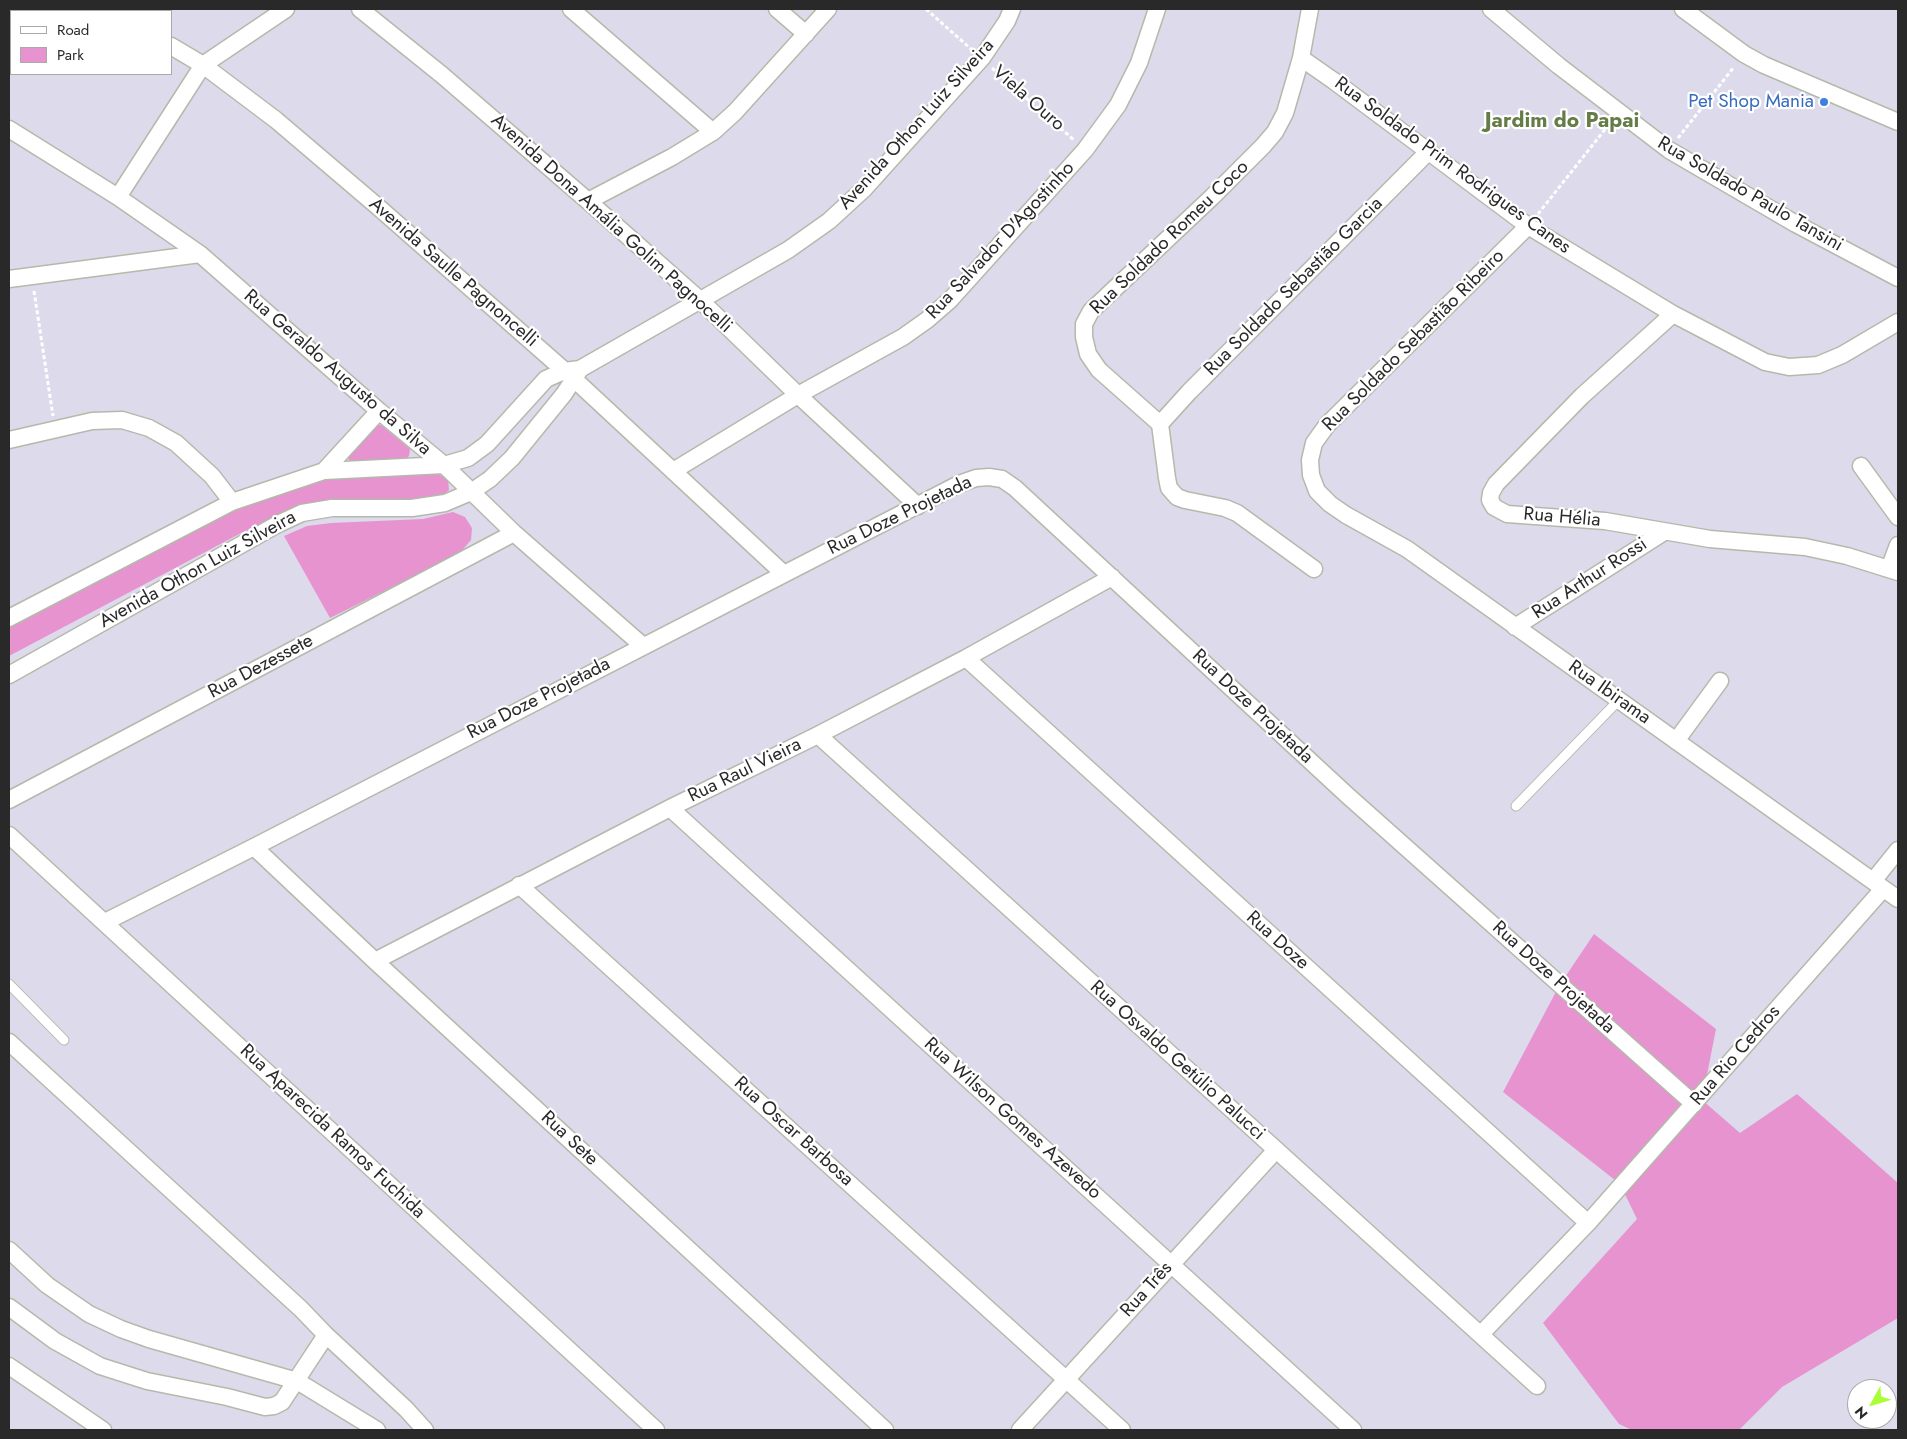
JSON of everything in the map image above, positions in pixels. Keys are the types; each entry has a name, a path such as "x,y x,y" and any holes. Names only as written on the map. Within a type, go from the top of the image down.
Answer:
{"street":[{"path":"118,196 202,65 286,9"},
{"name":"Avenida Dona Amália Golim Pagnocelli","path":"360,9 442,75 700,300 798,395 918,506"},
{"path":"571,9 713,132"},
{"path":"777,9 806,34"},
{"path":"588,201 672,158 713,132 735,112 828,9"},
{"name":"Avenida Othon Luiz Silveira","path":"9,618 232,502 324,470 444,465 468,458 487,444 546,379 573,373 788,250 829,221 865,188 982,58 1012,9"},
{"name":"Rua Salvador D'Agostinho","path":"673,471 798,395 904,337 950,300 1086,150 1118,105 1139,63 1157,9"},
{"name":"Rua Soldado Romeu Coco","path":"1160,424 1099,370 1088,354 1084,337 1084,324 1091,311 1212,197 1275,132 1285,113 1301,58 1310,9"},
{"name":"Rua Soldado Paulo Tansini","path":"1491,9 1618,113 1669,150 1796,224 1898,278"},
{"path":"1682,9 1744,54 1764,65 1898,122"},
{"name":"Avenida Saulle Pagnoncelli","path":"172,47 202,65 276,120 573,373 673,471 784,574"},
{"name":"Rua Soldado Prim Rodrigues Canes","path":"1301,58 1528,226 1673,314 1765,362 1789,368 1818,365 1842,355 1898,322"},
{"name":"Rua Geraldo Augusto da Silva","path":"9,129 118,196 200,254 379,411 444,465 514,533 643,646"},
{"name":"Rua Soldado Sebastião Garcia","path":"1160,424 1189,392 1429,151"},
{"name":"Rua Soldado Sebastião Ribeiro","path":"1317,491 1311,475 1310,460 1314,443 1327,425 1528,226"},
{"path":"9,279 200,254"},
{"name":"Rua Hélia","path":"1673,314 1582,396 1496,484 1491,493 1490,500 1494,507 1507,514 1605,521 1710,539 1805,547 1847,556 1894,571"},
{"name":"Avenida Othon Luiz Silveira","path":"9,675 278,524 302,513 332,508 412,508 445,503 471,492 490,479 512,458 564,394 573,373"},
{"path":"324,470 379,411"},
{"path":"9,441 92,421 122,420 149,428 176,443 212,476 232,502"},
{"path":"1160,424 1169,488 1177,497 1225,508 1237,513 1314,570"},
{"path":"1861,466 1898,517"},
{"name":"Rua Doze Projetada","path":"105,922 959,484 976,478 989,477 1002,480 1015,488 1347,794 1694,1104"},
{"name":"Rua Ibirama","path":"1317,491 1330,504 1407,549 1898,899"},
{"name":"Rua Arthur Rossi","path":"1516,627 1664,532"},
{"name":"Rua Dezessete","path":"9,800 514,533"},
{"path":"1894,571 1898,545"},
{"name":"Rua Raul Vieira","path":"375,961 519,885 818,735 966,658 1112,577"},
{"name":"Rua Doze","path":"966,658 1588,1224"},
{"path":"1676,741 1720,681"},
{"name":"Rua Osvaldo Getúlio Palucci","path":"818,735 1537,1386"},
{"name":"Rua Wilson Gomes Azevedo","path":"670,808 1353,1430"},
{"name":"Rua Aparecida Ramos Fuchida","path":"9,835 656,1430"},
{"name":"Rua Sete","path":"254,847 375,961 885,1430"},
{"name":"Rua Rio Cedros","path":"1481,1334 1588,1224 1694,1104 1878,885 1898,850"},
{"name":"Rua Oscar Barbosa","path":"519,885 1122,1430"},
{"path":"9,1042 301,1309 326,1335 406,1409 425,1430"},
{"name":"Rua Três","path":"1020,1430 1276,1150"},
{"path":"9,1250 47,1285 89,1314 121,1329 297,1380 377,1430"},
{"path":"9,1307 54,1342 100,1366 147,1381 227,1397 265,1407 274,1406 282,1402 326,1335"},
{"path":"9,1366 104,1430"}],"lane":[{"path":"1516,806 1619,700"},
{"path":"9,984 64,1040"}],"path":[{"name":"Viela Ouro","path":"926,9 1086,150"},
{"path":"1669,150 1744,54"},
{"path":"1528,226 1618,113"},
{"path":"32,276 54,429"}],"green space":[{"path":"377,425 381,425 410,449 409,456 404,461 350,462 347,456"},
{"path":"438,474 448,479 449,490 444,495 423,501 299,508 245,531 9,656 9,628 234,511 292,486 325,478"},
{"path":"453,512 465,517 472,528 471,540 459,554 330,618 284,536 307,526 331,523 423,519"},
{"path":"1594,934 1716,1029 1702,1100 1740,1133 1797,1094 1898,1183 1898,1318 1782,1387 1739,1430 1632,1430 1619,1424 1543,1323 1637,1219 1620,1184 1503,1092 1559,986"}],"place":[{"name":"Pet Shop Mania","path":"1824,102"}],"district":[{"name":"Jardim do Papai","path":"1562,122"}]}
